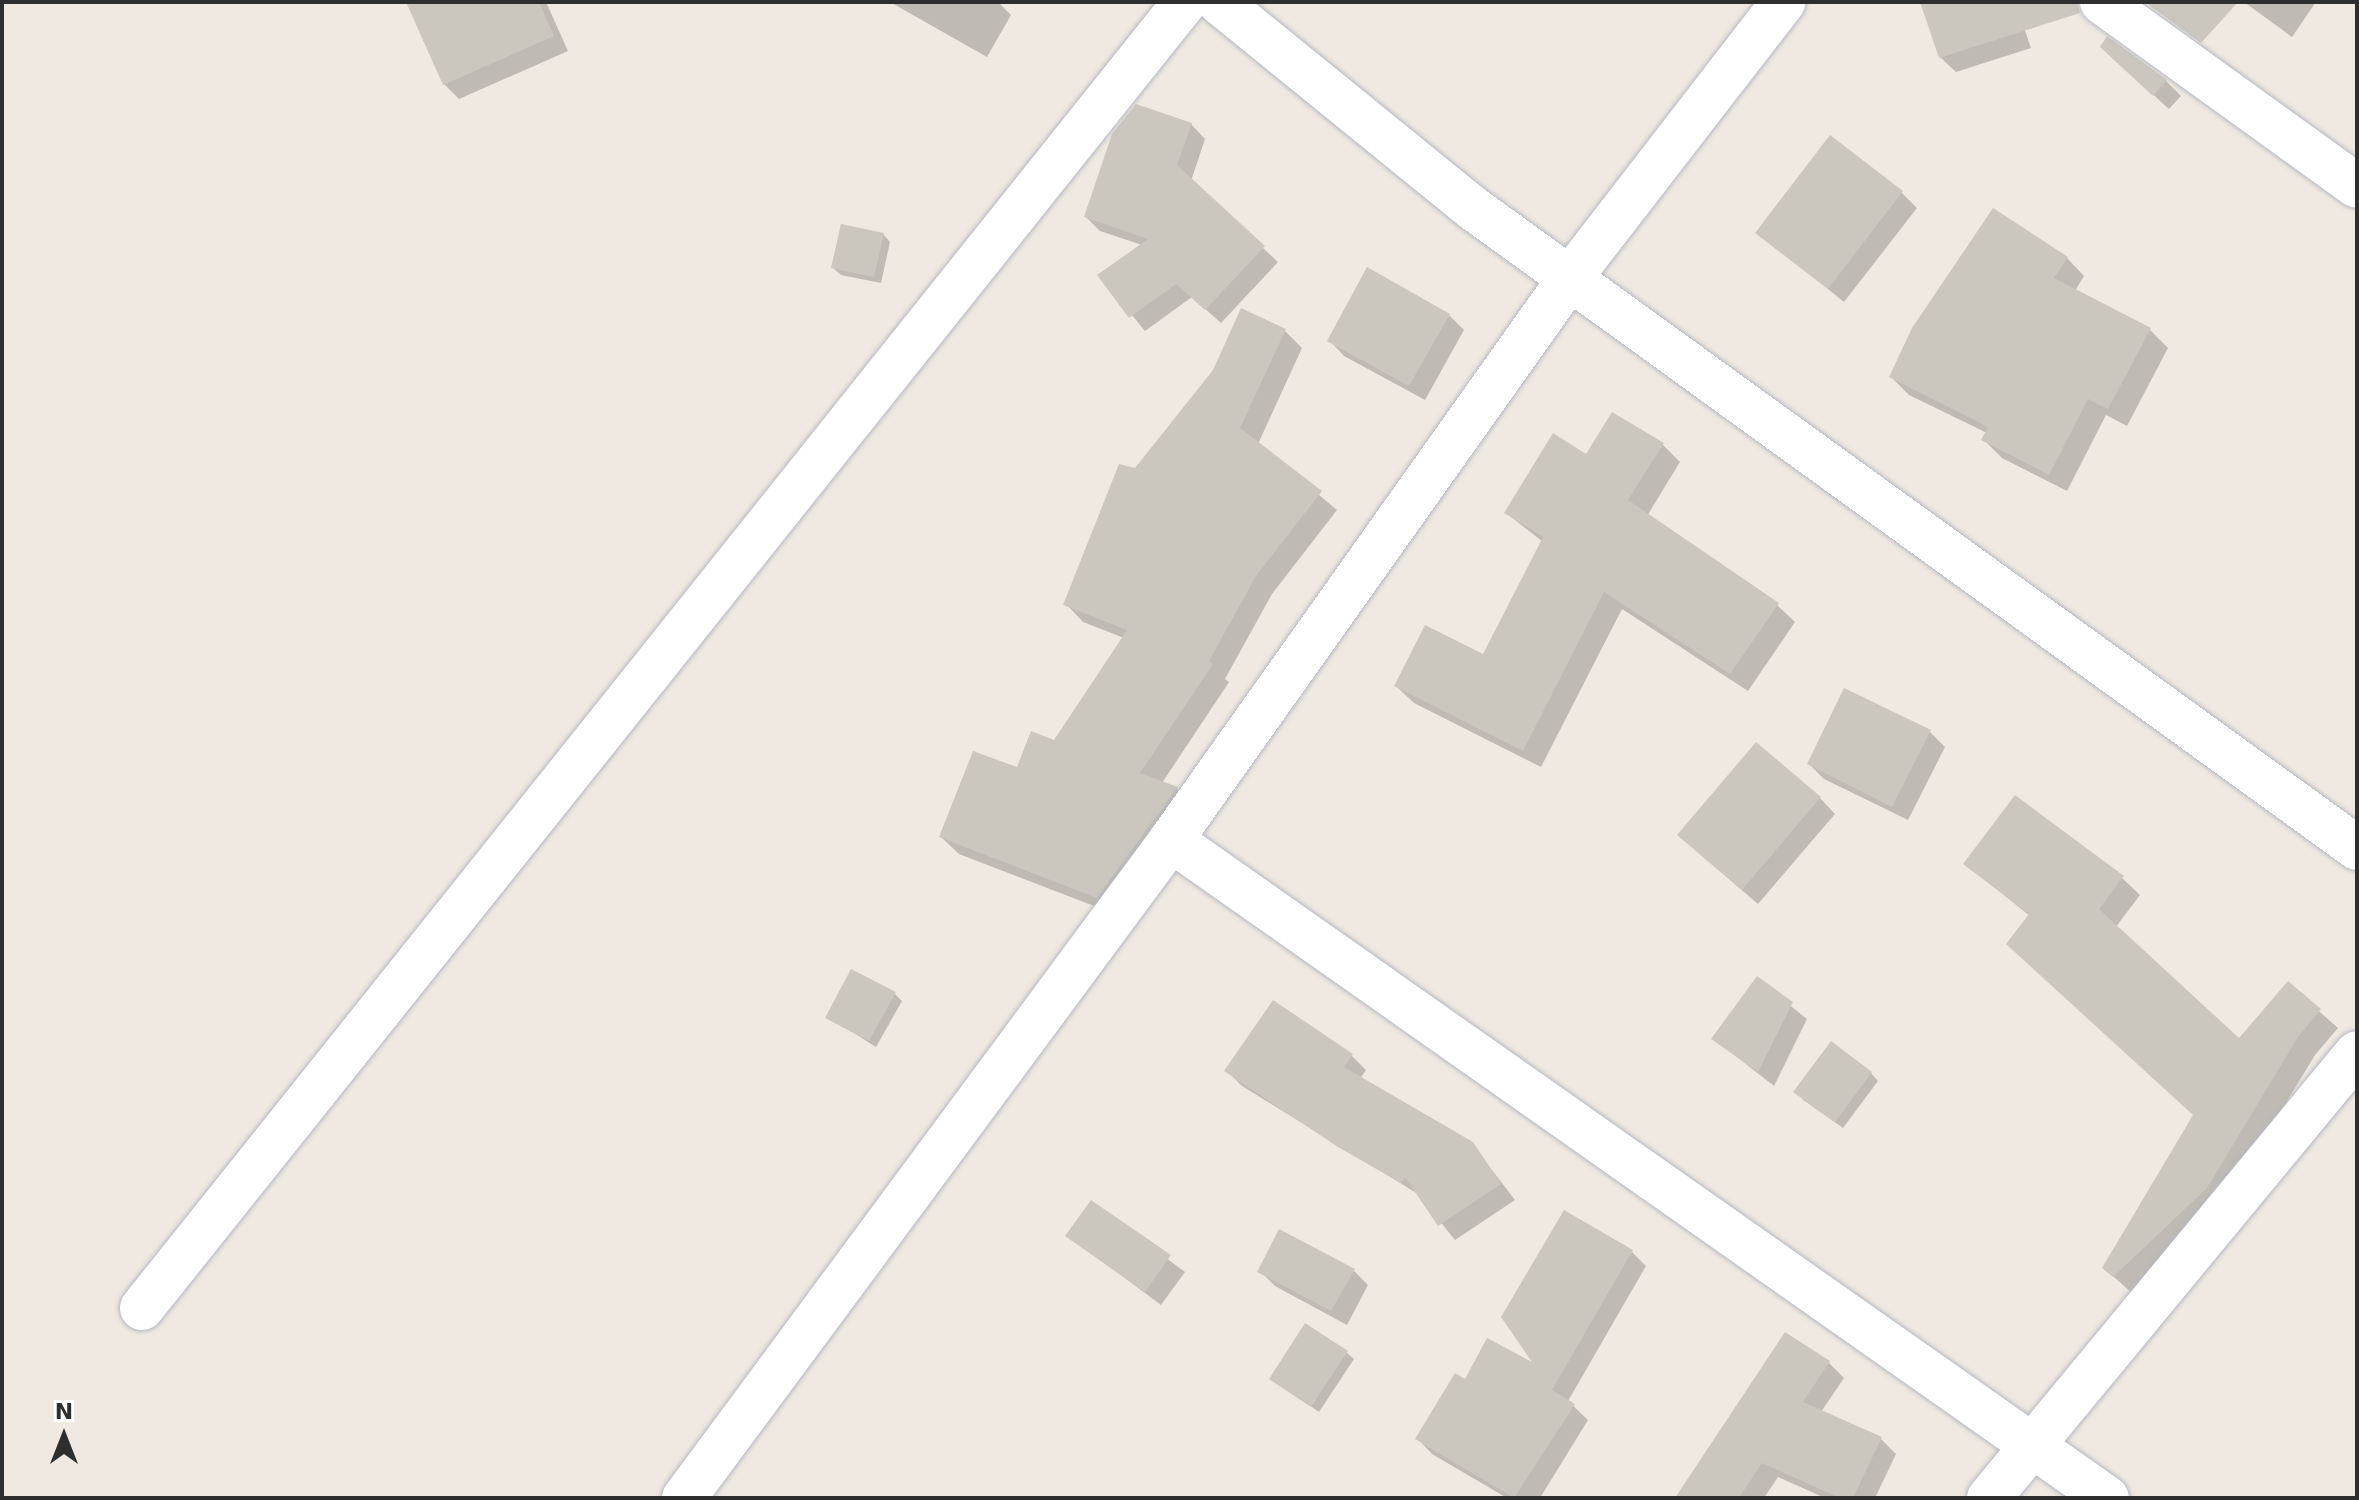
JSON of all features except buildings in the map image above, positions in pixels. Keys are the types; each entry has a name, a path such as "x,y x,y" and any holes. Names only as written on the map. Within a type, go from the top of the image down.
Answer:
{"street":[{"path":"142,1308 1185,2"},
{"path":"1219,2 1474,209 2357,848"},
{"path":"684,1498 1171,840 1570,278 1783,2"},
{"path":"2102,2 2357,186"},
{"path":"1171,840 2107,1498"},
{"path":"1989,1498 2357,1053"}]}
